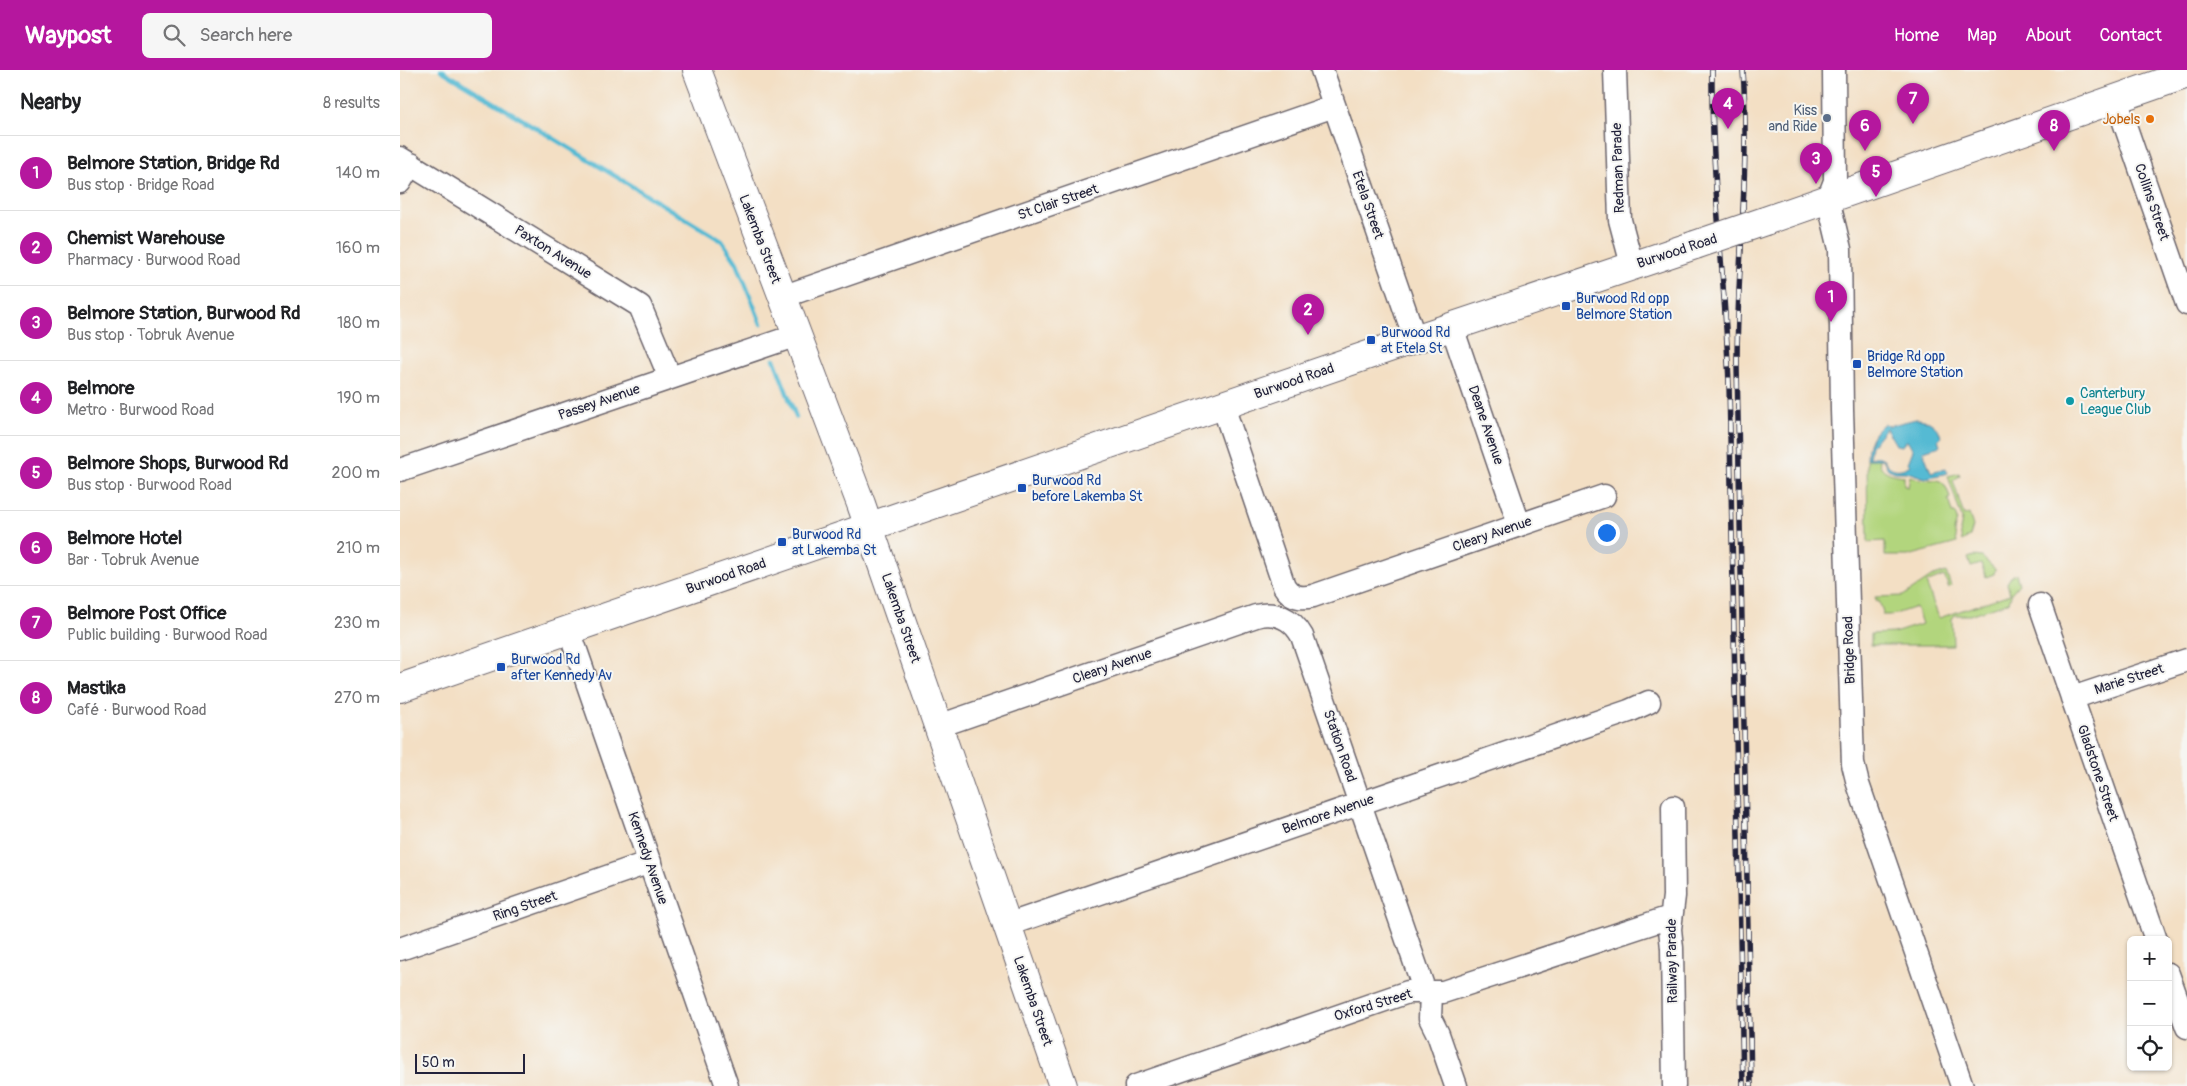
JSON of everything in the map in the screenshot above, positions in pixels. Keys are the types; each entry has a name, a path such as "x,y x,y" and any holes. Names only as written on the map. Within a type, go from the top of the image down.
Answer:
{"main road":[{"name":"Lakemba Street","path":"697,70 869,527 1063,1086"},
{"name":"Burwood Road","path":"400,688 1414,339 1765,221 2187,74"}],"street":[{"name":"Etela Street","path":"1322,70 1414,339"},
{"name":"Redman Parade","path":"1615,70 1620,220 1632,265"},
{"path":"1828,199 1835,181 1834,70"},
{"name":"Collins Street","path":"2116,99 2187,304"},
{"name":"St Clair Street","path":"782,297 1334,106"},
{"name":"Paxton Avenue","path":"404,168 640,306 670,378"},
{"name":"Bridge Road","path":"1828,199 1840,250 1842,410 1853,764 1858,784 1962,1086"},
{"name":"Deane Avenue","path":"1452,327 1519,524"},
{"name":"Passey Avenue","path":"400,470 797,335"},
{"name":"Cleary Avenue","path":"1223,406 1284,586 1295,596 1313,596 1604,496"},
{"name":"Gladstone Street","path":"2040,605 2155,936"},
{"name":"Cleary Avenue","path":"938,726 1256,616 1268,614 1286,618"},
{"name":"Station Road","path":"1286,618 1294,624 1302,636 1428,992 1430,1018 1438,1034 1456,1086"},
{"name":"Kennedy Avenue","path":"569,630 727,1086"},
{"name":"Marie Street","path":"2072,698 2187,660"},
{"name":"Belmore Avenue","path":"1007,925 1629,711 1649,702"},
{"name":"Railway Parade","path":"1673,807 1674,896 1670,917 1674,1086"},
{"name":"Ring Street","path":"400,949 650,862"},
{"name":"Oxford Street","path":"1136,1086 1408,992 1443,992 1670,917"},
{"path":"2171,981 2187,1027"}],"green space":[{"path":"1879,458 1881,467 1884,470 1904,476 1904,486 1908,487 1910,476 1918,479 1936,480 1944,484 1950,498 1948,499 1952,513 1955,513 1957,520 1954,530 1957,543 1908,556 1885,556 1885,541 1868,542 1867,459"},
{"path":"1959,473 1960,476 1953,480 1964,516 1969,514 1973,526 1970,536 1962,541 1960,531 1962,519 1948,476"},
{"path":"1974,556 1982,557 1995,569 1994,574 1986,577 1981,564 1971,567 1968,558"},
{"path":"1946,572 1951,586 1949,588 1944,576 1926,583 1939,618 2010,594 2007,583 2012,575 2016,574 2019,584 2012,592 2009,602 1970,615 1955,615 1952,619 1953,645 1871,645 1871,634 1894,633 1922,624 1916,607 1892,615 1882,615 1883,612 1879,601 1877,602 1875,597 1903,596 1931,577"}],"water":[{"path":"1916,419 1925,420 1932,424 1942,437 1938,439 1940,446 1923,451 1931,472 1946,468 1948,473 1925,478 1907,472 1895,472 1888,469 1883,459 1867,459 1869,443 1874,434 1885,423 1888,426","holes":["1886,428 1896,445 1902,446 1908,441 1913,450 1908,463 1910,465 1907,467 1895,469 1889,467 1882,458 1869,458 1871,446"]}],"waterway":[{"path":"441,70 722,241 737,263 761,324"},
{"path":"774,359 796,417"}],"railway":[{"path":"1712,70 1716,188 1729,384 1743,1086"},
{"path":"1743,70 1745,144 1737,365 1751,1086"}],"place":[{"name":"Kiss and Ride","path":"1827,118"},
{"name":"Jobels","path":"2150,119"},
{"name":"Belmore Post Office","path":"1913,124"},
{"name":"Belmore","path":"1728,129"},
{"name":"Belmore Hotel","path":"1865,151"},
{"name":"Mastika","path":"2054,151"},
{"name":"Belmore Station, Burwood Rd","path":"1816,184"},
{"name":"Belmore Shops, Burwood Rd","path":"1876,197"},
{"name":"Burwood Rd opp Belmore Station","path":"1566,306"},
{"name":"Belmore Station, Bridge Rd","path":"1831,322"},
{"name":"Chemist Warehouse","path":"1308,335"},
{"name":"Burwood Rd at Etela St","path":"1371,340"},
{"name":"Bridge Rd opp Belmore Station","path":"1857,364"},
{"name":"Canterbury League Club","path":"2070,401"},
{"name":"Burwood Rd before Lakemba St","path":"1022,488"},
{"name":"Burwood Rd at Lakemba St","path":"782,542"},
{"name":"Burwood Rd after Kennedy Av","path":"501,667"}]}
